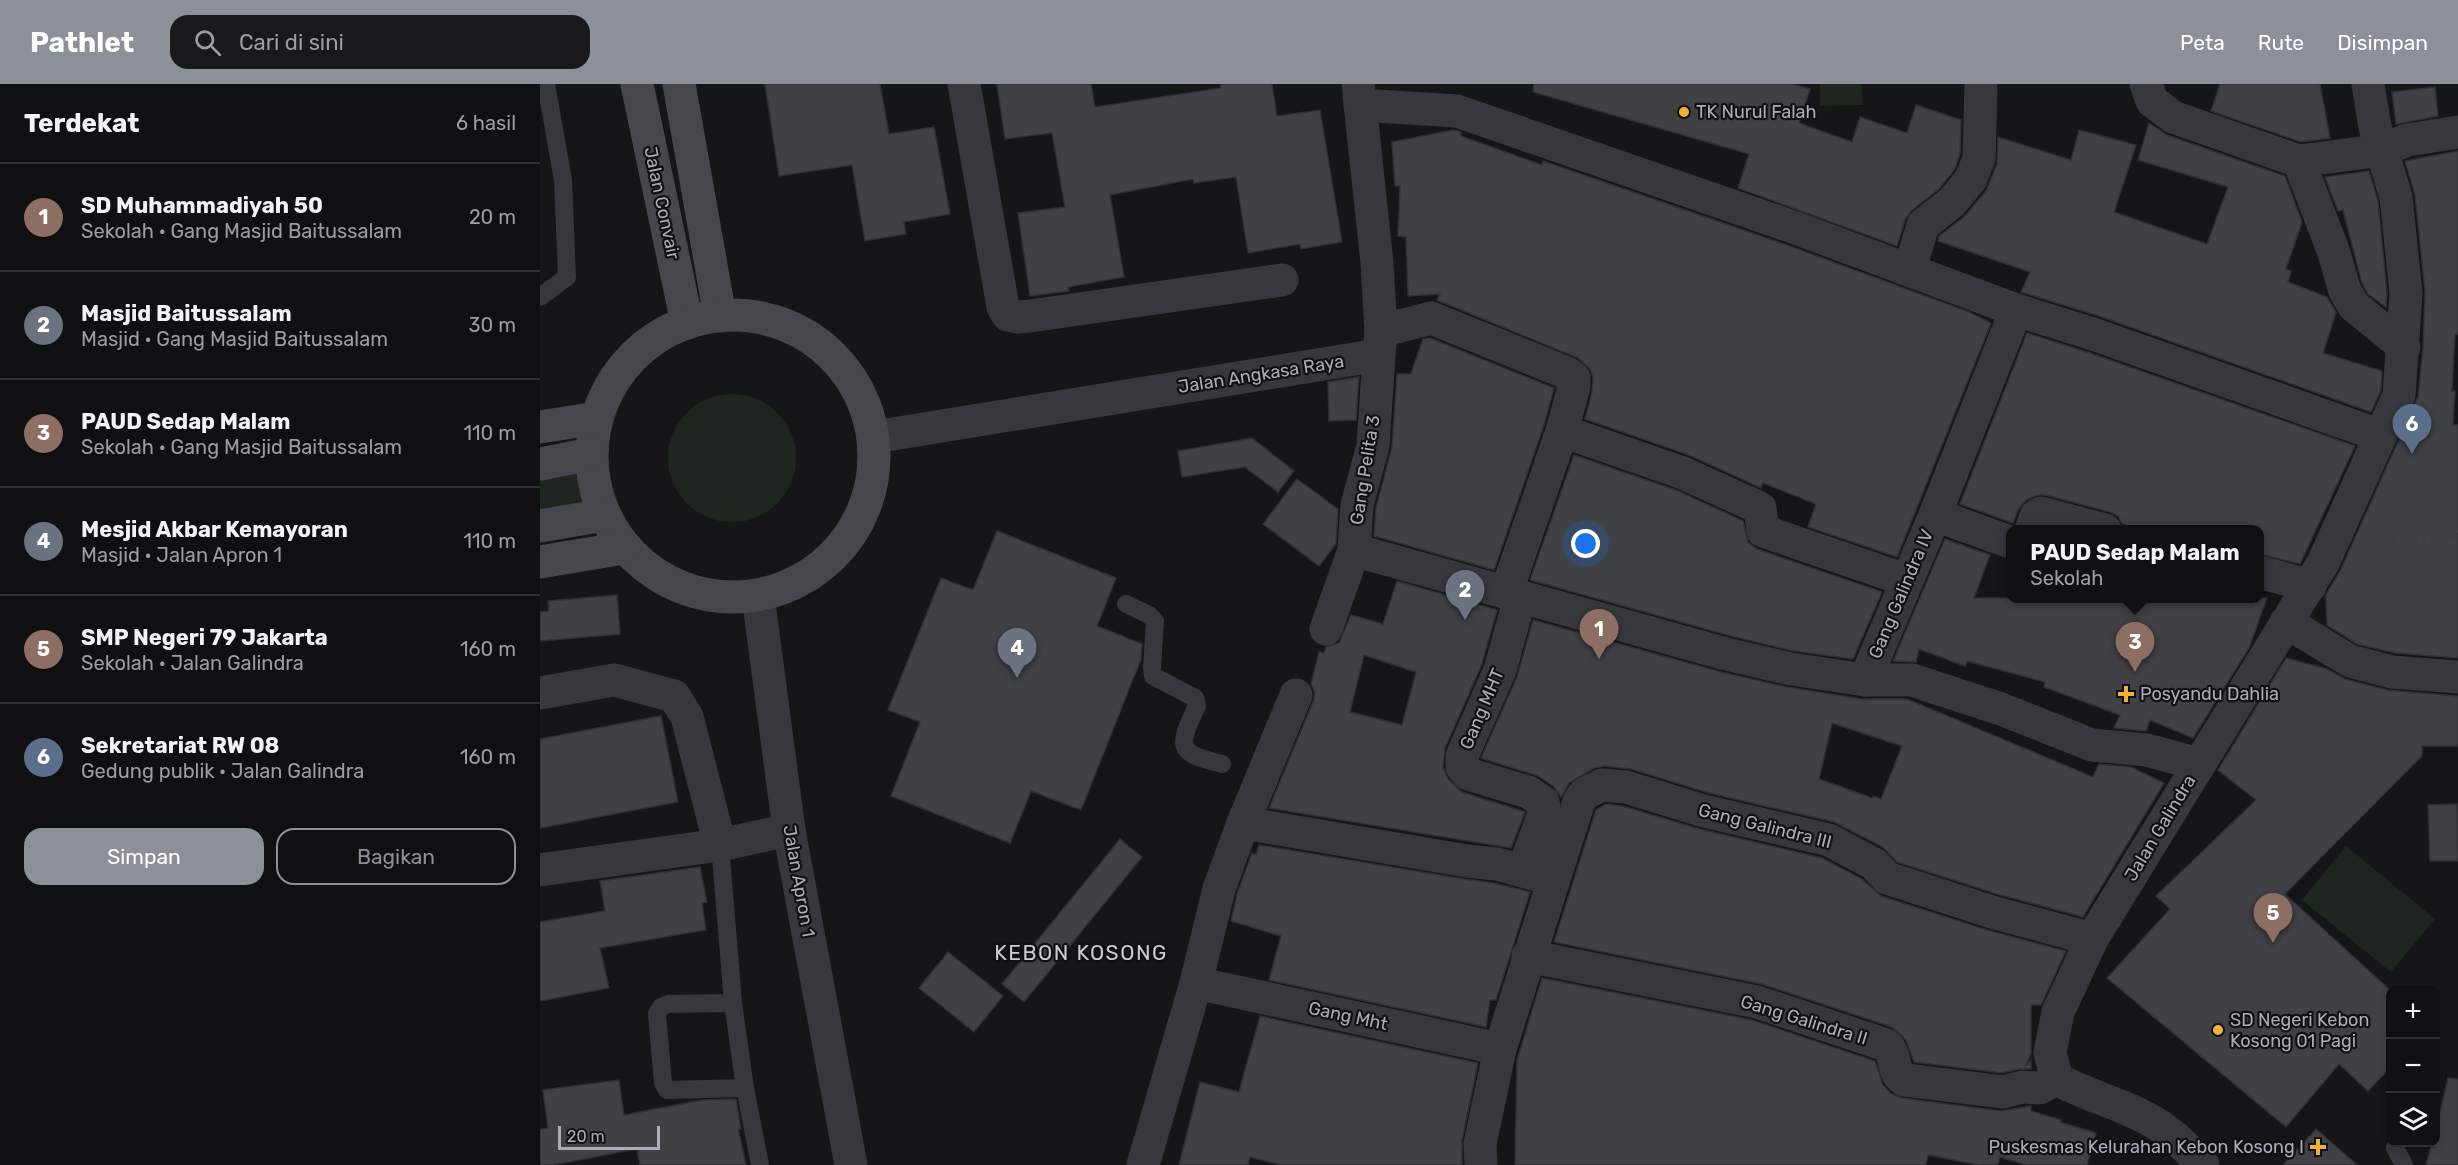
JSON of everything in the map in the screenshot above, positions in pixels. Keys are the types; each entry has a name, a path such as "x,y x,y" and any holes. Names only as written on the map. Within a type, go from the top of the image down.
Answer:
{"street":[{"name":"Jalan Convair","path":"637,84 687,323"},
{"name":"Jalan Convair","path":"679,84 720,316"},
{"path":"964,84 1002,307 1008,315 1030,316 1282,280"},
{"path":"1910,269 1923,225 1952,202 1971,179 1979,158 1982,84"},
{"path":"2146,84 2152,101 2173,117 2299,161 2383,150 2407,140 2458,132"},
{"name":"Jalan Galindra","path":"2057,1079 2050,1053 2058,1012 2092,939 2310,586 2337,534 2379,435 2399,395 2406,293 2396,196 2375,127 2368,84"},
{"path":"1380,343 1377,263 1359,94 1457,111 1910,269 2016,310 2093,334 2379,435"},
{"path":"2299,161 2334,253 2345,291 2354,306 2404,347"},
{"path":"1935,515 2016,310"},
{"path":"720,316 747,316 774,321 799,331 822,346 841,365 857,387 868,411 874,437 875,468 869,498 857,527 838,552 815,573 788,587 758,596 722,597 684,590 652,573 624,548 603,515 592,476 591,454 597,418 608,389 627,363 649,343 687,323 720,316"},
{"name":"Jalan Angkasa Raya","path":"874,437 1380,343 1431,318 1567,373 1574,378 1574,387 1562,431 1513,596"},
{"name":"Gang Pelita 3","path":"1354,550 1357,505 1373,446 1380,343"},
{"path":"540,427 597,418"},
{"path":"1562,431 1683,473 1760,508 1763,531 1906,580"},
{"path":"540,464 591,454"},
{"path":"2033,525 2036,516 2041,513 2086,525"},
{"path":"540,526 603,515"},
{"name":"Gang Galindra IV","path":"1864,680 1935,515 2006,541"},
{"path":"540,562 624,548"},
{"path":"1326,629 1354,550 1726,654 1791,669 1864,680 1912,680 2001,709 2092,745 2147,750 2198,765"},
{"path":"2264,573 2310,586"},
{"name":"Jalan Apron 1","path":"758,596 789,830 852,1165"},
{"name":"Gang MHT","path":"1513,596 1500,670 1462,756 1462,767 1468,774 1528,792 1543,802 1545,811 1523,871"},
{"path":"2286,622 2350,662 2392,672 2458,677"},
{"path":"540,693 614,680 674,696 687,717 720,845"},
{"path":"1143,1165 1196,982 1219,888 1243,823 1258,772 1296,695"},
{"name":"Gang Galindra III","path":"1555,881 1579,801 1584,794 1602,785 1626,787 1704,811 1829,840 1874,864 1887,878 1992,912 2092,939"},
{"path":"1243,823 1467,861 1497,864 1555,881 1528,956 1500,1049 1480,1144 1481,1165"},
{"path":"540,870 720,845 789,830"},
{"name":"Gang Galindra II","path":"1528,956 1757,1002 1886,1045 1891,1050 1898,1074 1905,1080 1967,1090 2003,1092 2023,1087 2039,1088 2057,1079"},
{"name":"Gang Mht","path":"1196,982 1500,1049"},
{"path":"2057,1079 2079,1092 2120,1106 2159,1125 2191,1160"}],"lane":[{"path":"540,297 567,277 563,180 546,84"},
{"path":"1126,604 1149,615 1155,621 1153,676 1197,701 1197,706 1183,736 1185,746 1191,754 1199,758 1222,764"},
{"path":"720,845 733,1004 745,1088 760,1165"},
{"path":"733,1004 668,1004 661,1007 657,1014 663,1083 667,1090 745,1088"},
{"path":"2395,1148 2404,1165"}],"path":[{"path":"2337,534 2396,540 2450,541 2458,528"}],"shaded area":[{"path":"1820,84 1861,84 1863,105 1820,106"},
{"path":"732,394 757,399 777,413 791,433 796,458 791,483 777,503 757,517 732,522 707,517 687,503 673,483 668,458 673,433 687,413 707,399"},
{"path":"591,454 597,497 604,515 540,526 540,463"},
{"path":"2346,846 2435,919 2391,972 2302,900"}],"building":[{"path":"765,84 880,84 889,134 934,127 950,214 904,222 906,234 865,241 852,165 779,176"},
{"path":"997,84 1091,84 1095,107 1221,88 1220,84 1272,84 1277,116 1320,110 1342,242 1301,249 1300,244 1248,253 1236,177 1194,183 1193,179 1110,195 1124,277 1068,287 1069,291 1030,296 1018,213 1065,207 1052,133 1005,139"},
{"path":"1534,84 1792,84 1810,89 1799,123 1852,142 1860,117 1907,133 1916,105 1961,120 1960,154 1955,169 1939,189 1911,211 1905,220 1897,246 1738,188 1749,154 1533,92"},
{"path":"2220,84 2320,84 2330,138 2301,142 2211,111"},
{"path":"2435,87 2438,116 2396,124 2392,92"},
{"path":"2149,123 2167,135 2285,176 2302,222 2286,269 2291,271 2288,282 2327,297 2336,312 2323,353 2382,371 2381,390 2371,412 2099,316 2021,292 2030,272 1938,241 1939,236 1964,217 1986,191 1997,164 1998,137 2071,160 2079,130 2136,145 2114,212 2207,244 2228,187 2138,160"},
{"path":"1453,130 1461,132 1461,136 1542,165 1543,161 1787,245 1969,312 1991,323 1897,557 1808,527 1816,504 1763,483 1761,488 1689,455 1585,419 1593,378 1590,369 1578,358 1437,300 1440,294 1408,296 1406,237 1398,236 1400,186 1395,186 1392,142"},
{"path":"2458,151 2458,334 2455,334 2452,391 2455,391 2453,425 2458,425 2458,658 2395,653 2357,644 2327,625 2326,595 2340,571 2418,397 2423,349 2425,291 2415,195 2405,161"},
{"path":"2369,171 2378,201 2387,293 2386,307 2368,294 2362,283 2343,210 2338,211 2325,177"},
{"path":"2027,333 2355,446 2300,564 2264,555 2264,525 2124,525 2118,516 2110,512 2045,495 2026,500 2018,510 2013,523 1960,504"},
{"path":"1430,338 1554,388 1544,425 1494,570 1374,536 1376,508 1392,447 1397,374 1411,374 1423,339"},
{"path":"1359,377 1356,420 1329,421 1328,382"},
{"path":"1252,438 1294,471 1278,492 1245,467 1182,477 1178,451"},
{"path":"1574,455 1676,490 1743,521 1748,542 1757,549 1882,592 1853,659 1794,651 1731,636 1530,580"},
{"path":"1297,479 1338,509 1336,544 1319,566 1263,524"},
{"path":"997,531 1116,578 1097,626 1142,644 1141,659 1081,810 1031,791 1010,843 891,796 920,722 888,710 941,578 973,590"},
{"path":"1945,539 1990,555 1974,598 2006,598 2006,603 2264,603 2264,598 2267,598 2249,648 2193,738 2150,720 2146,731 2114,728 2120,715 2044,687 2045,682 1967,661 1965,666 1919,649 1916,662 1893,661"},
{"path":"1397,581 1497,610 1482,664 1445,748 1443,767 1448,779 1462,792 1525,812 1511,848 1269,808 1313,702 1315,693 1311,684 1319,652 1324,653 1326,647 1339,643 1351,615 1383,624","holes":["1364,655 1416,672 1402,725 1350,712"]},
{"path":"617,595 620,634 540,641 540,612 549,611 548,601"},
{"path":"1533,620 1721,672 1787,687 1862,699 1907,699 2093,777 2099,764 2131,767 2164,783 2083,917 1997,894 1897,862 1883,847 1834,822 1709,793 1631,769 1604,766 1594,768 1569,783 1561,797 1553,786 1538,776 1481,758 1517,677","holes":["1832,723 1902,746 1881,799 1873,796 1872,798 1819,779"]},
{"path":"2286,658 2327,669 2345,679 2387,690 2458,696 2458,746 2422,746 2422,756 2285,894 2386,986 2386,1072 2368,1091 2339,1064 2286,1127 2107,978 2170,909 2156,896 2256,800 2218,770"},
{"path":"661,716 678,802 540,828 540,739"},
{"path":"1606,804 1622,806 1700,829 1822,858 1862,879 1881,896 1987,930 2066,951 2041,1005 2031,1005 2031,1054 2025,1067 2031,1060 2031,1069 2002,1073 1914,1062 1906,1040 1892,1027 1761,984 1554,942 1596,810"},
{"path":"2457,804 2458,861 2430,861 2428,805"},
{"path":"1120,839 1142,857 1024,1002 1002,984"},
{"path":"1259,845 1494,883 1530,892 1496,1000 1490,1000 1486,1027 1269,980 1281,936 1231,921 1237,894 1252,853 1256,855"},
{"path":"700,867 707,902 702,903 706,930 600,948 609,988 540,1001 540,922 605,911 600,881"},
{"path":"948,952 1003,996 974,1032 919,988"},
{"path":"1542,978 1752,1020 1875,1061 1883,1085 1890,1093 1902,1098 2001,1111 2031,1106 2031,1111 2096,1133 2087,1165 2026,1165 2000,1157 1998,1165 1978,1165 1928,1155 1926,1165 1515,1165 1517,1060"},
{"path":"1260,1016 1478,1063 1462,1140 1462,1165 1281,1165 1250,1157 1248,1165 1179,1165 1200,1082 1239,1092"},
{"path":"2448,1078 2458,1079 2458,1165 2426,1165 2431,1147 2440,1147 2440,1111"},
{"path":"619,1080 624,1115 702,1100 736,1099 741,1129 738,1129 746,1165 640,1165 637,1149 553,1165 540,1165 540,1130 548,1128 543,1090"},
{"name":"Puskesmas Kelurahan Kebon Kosong I","path":"2316,1129 2357,1165 2283,1165"}],"place":[{"name":"TK Nurul Falah","path":"1684,112"},
{"name":"Sekretariat RW 08","path":"2412,454"},
{"name":"Masjid Baitussalam","path":"1465,620"},
{"name":"SD Muhammadiyah 50","path":"1599,659"},
{"name":"PAUD Sedap Malam","path":"2135,672"},
{"name":"Mesjid Akbar Kemayoran","path":"1017,678"},
{"name":"Posyandu Dahlia","path":"2126,694"},
{"name":"SMP Negeri 79 Jakarta","path":"2273,943"},
{"name":"SD Negeri Kebon Kosong 01 Pagi","path":"2218,1030"},
{"name":"Puskesmas Kelurahan Kebon Kosong I","path":"2318,1147"}],"district":[{"name":"KEBON KOSONG","path":"1081,953"}]}
